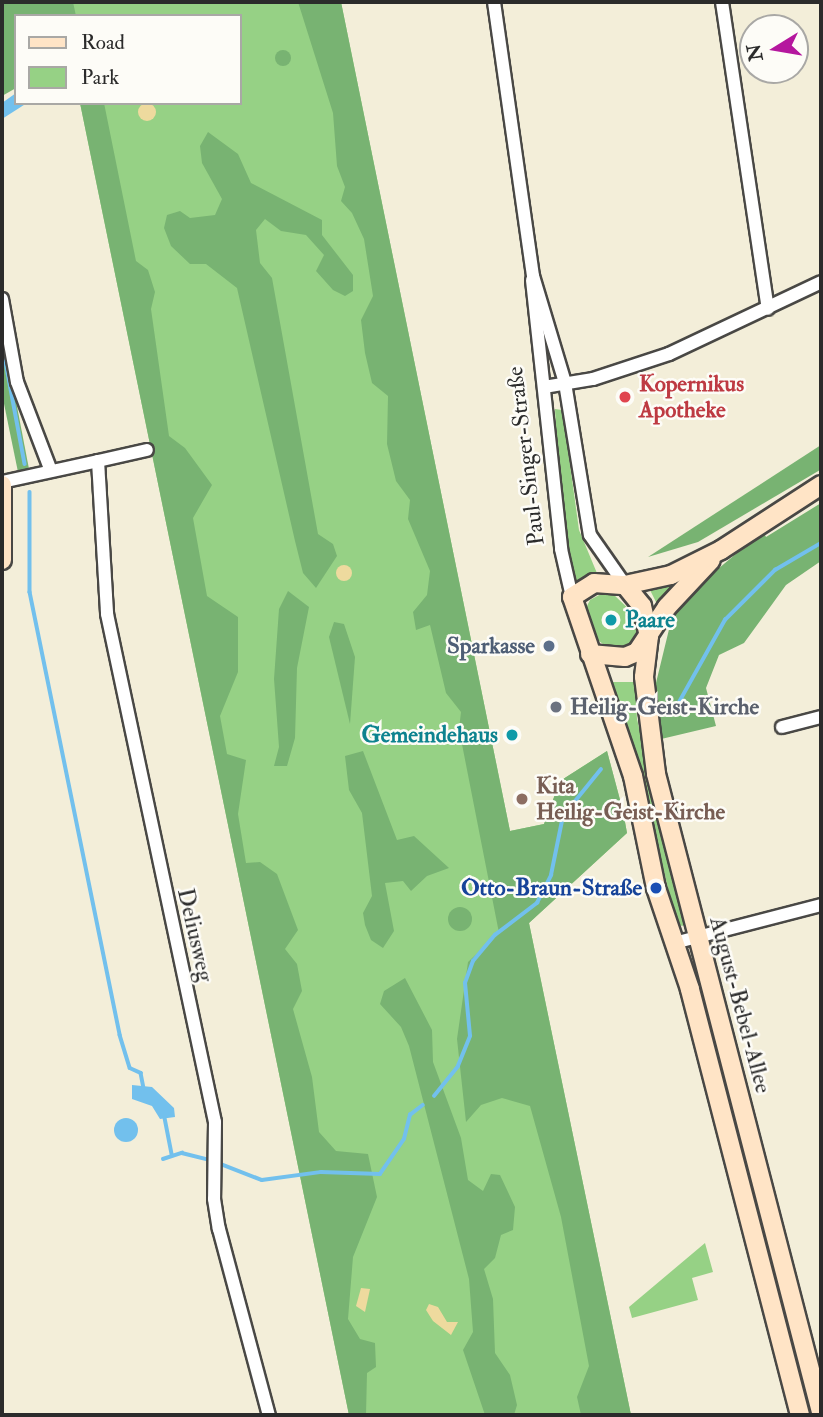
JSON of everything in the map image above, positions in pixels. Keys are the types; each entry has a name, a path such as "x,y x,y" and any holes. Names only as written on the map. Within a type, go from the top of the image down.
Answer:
{"street":[{"name":"Paul-Singer-Straße","path":"494,2 533,276 565,383 590,535 642,606"},
{"path":"722,2 768,309"},
{"name":"Paul-Singer-Straße","path":"533,276 530,290 544,387 561,549 580,628"},
{"path":"544,387 593,379 669,354 821,282"},
{"path":"2,299 17,382 51,471"},
{"path":"2,560 2,483 148,450"},
{"name":"Deliusweg","path":"98,461 107,614 215,1122 214,1172 219,1229 269,1415"},
{"path":"572,597 594,583 625,585 671,575 721,551 821,485"},
{"path":"590,654 625,657 637,652 667,607 721,551"},
{"name":"August-Bebel-Allee","path":"642,606 649,636 646,715 656,774 821,1412"},
{"name":"August-Bebel-Allee","path":"580,628 633,776 656,888 674,943 800,1415"},
{"path":"782,727 821,717"},
{"path":"674,943 821,905"}],"green space":[{"path":"2,2 73,2 76,14 14,14 14,89 2,96"},
{"path":"59,2 341,2 510,831 544,824 560,781 607,751 623,811 627,833 529,923 631,1415 349,1415 80,105 242,105 242,14 61,14"},
{"path":"298,2 341,2 510,831 544,824 560,781 607,751 623,811 627,833 529,923 631,1415 581,1415 577,1397 589,1366 561,1217 530,1106 502,1098 481,1105 466,1122 457,1039 468,962 499,933 459,729 461,712 446,693 430,625 416,630 413,612 427,595 430,571 408,519 410,500 396,481 387,444 388,396 372,383 365,353 361,320 373,296 364,239 352,213 341,201 345,187 337,166 333,113"},
{"path":"283,50 289,52 289,64 283,66 277,64 275,58 277,52"},
{"path":"80,105 104,105 136,261 148,270 155,292 151,309 169,436 185,448 212,485 193,518 207,596 238,617 238,672 220,716 227,754 246,760 238,814 246,863 260,862 277,874 298,930 285,949 297,964 302,991 293,1009 312,1077 319,1132 336,1151 368,1154 377,1197 353,1257 348,1319 360,1339 375,1343 376,1367 367,1373 366,1415 349,1415"},
{"path":"208,132 238,154 251,183 322,220 322,235 353,275 353,291 345,296 333,290 316,271 324,255 306,235 281,231 265,219 256,230 260,263 272,278 318,534 333,544 337,556 316,588 303,573 237,288 206,264 190,264 171,246 164,228 167,215 180,211 190,218 215,215 222,199 202,163 200,146"},
{"path":"2,328 29,469 18,472 2,394"},
{"path":"555,409 562,410 579,530 599,578 576,588 560,503"},
{"path":"821,445 820,470 698,542 648,557"},
{"path":"821,503 821,561 786,585 744,643 719,655 706,688 716,726 657,740 655,687 672,617 699,585 763,531 766,537"},
{"path":"695,567 660,610 648,586"},
{"path":"288,591 309,607 297,668 295,738 287,766 274,766 279,747 274,679 279,609"},
{"path":"601,594 613,594 633,613 637,629 632,649 613,652 594,637 585,610 590,600"},
{"path":"334,622 344,624 355,657 350,724 329,637"},
{"path":"607,682 635,682 637,719 686,924 682,926 676,923 652,820"},
{"path":"363,751 397,840 414,836 449,868 427,876 411,891 403,881 385,883 394,931 383,948 371,940 365,925 363,913 372,896 362,813 349,790 345,756"},
{"path":"460,907 468,911 472,919 468,927 460,931 452,927 448,919 452,911"},
{"path":"405,978 432,1030 433,1062 461,1138 468,1180 483,1191 491,1174 500,1175 515,1207 513,1230 501,1235 495,1258 484,1269 493,1299 495,1353 510,1375 517,1405 514,1415 485,1415 463,1350 473,1332 469,1279 409,1046 401,1027 380,1004 384,991"},
{"path":"705,1243 713,1272 692,1278 698,1300 632,1318 629,1307"}],"sand":[{"path":"142,105 152,105 155,109 153,118 147,121 141,118 138,112"},
{"path":"344,565 350,567 350,579 344,581 338,579 336,573 338,567"},
{"path":"361,1288 370,1289 365,1312 356,1306"},
{"path":"429,1304 438,1307 447,1322 458,1322 451,1335 433,1321 426,1310"}],"water":[{"path":"14,94 14,105 24,105 2,119 2,103"},
{"path":"132,1085 152,1087 174,1108 175,1117 160,1119 152,1106 132,1099"},
{"path":"126,1118 134,1122 138,1130 134,1138 126,1142 118,1138 114,1130 118,1122"}],"waterway":[{"path":"2,341 25,464"},
{"path":"30,492 30,592 120,1035 130,1068 141,1073 144,1088"},
{"path":"673,713 725,620 775,570 821,543"},
{"path":"434,1096 458,1066 470,1036 465,983 473,961 495,935 537,903 551,875 563,816 601,769"},
{"path":"218,1163 262,1180 321,1172 380,1174 404,1139 410,1115 423,1105"},
{"path":"165,1118 172,1154"},
{"path":"163,1159 182,1153 211,1160"}],"place":[{"name":"Kopernikus Apotheke","path":"625,397"},
{"name":"Paare","path":"611,620"},
{"name":"Sparkasse","path":"549,646"},
{"name":"Heilig-Geist-Kirche","path":"556,707"},
{"name":"Gemeindehaus","path":"512,735"},
{"name":"Kita Heilig-Geist-Kirche","path":"522,799"},
{"name":"Otto-Braun-Straße","path":"656,888"}]}
